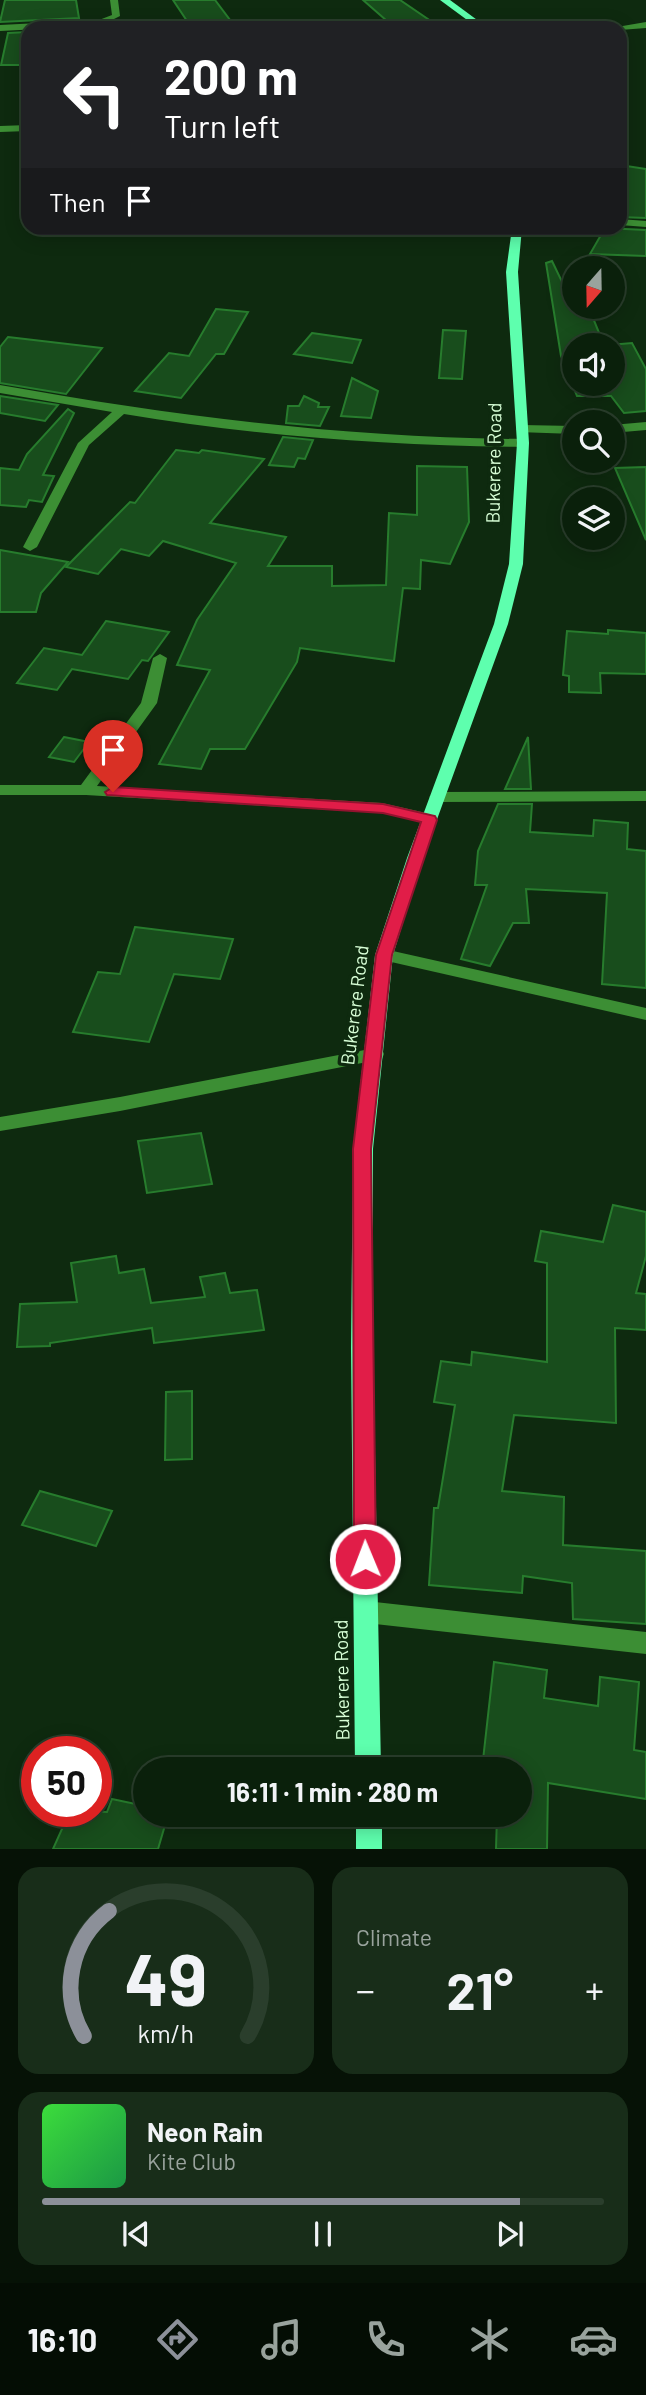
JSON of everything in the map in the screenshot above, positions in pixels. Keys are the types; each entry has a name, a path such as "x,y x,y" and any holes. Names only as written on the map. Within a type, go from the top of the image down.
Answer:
{"main road":[{"path":"444,0 474,21"},
{"name":"Bukerere Road","path":"368,1757 362,1149 375,1054 384,955 437,797 501,624 516,564 522,436 512,272 516,235"},
{"path":"369,1827 369,1849"}],"street":[{"path":"105,21 116,16 114,0"},
{"path":"627,27 646,25"},
{"path":"0,28 21,27"},
{"path":"0,129 21,128"},
{"path":"627,223 646,224"},
{"path":"0,389 120,411 296,435 522,436 562,431"},
{"path":"30,547 84,443 120,411"},
{"path":"625,428 646,426"},
{"path":"86,790 149,703 160,658"},
{"path":"0,790 86,790 383,808 429,820"},
{"path":"437,797 646,796"},
{"path":"384,955 646,1014"},
{"path":"0,1124 120,1104 375,1054"},
{"path":"366,1612 646,1643"}],"building":[{"path":"5,0 76,0 79,18 0,22"},
{"path":"173,0 215,0 231,21 187,21"},
{"path":"363,0 400,0 431,21 387,21"},
{"path":"21,32 21,65 1,65 8,33"},
{"path":"627,166 646,169 646,218 627,217"},
{"path":"627,229 646,230 646,256 590,254 601,235 627,235"},
{"path":"552,261 562,282 562,319 593,319 599,333 562,333 562,358 561,356 546,263"},
{"path":"216,309 248,312 224,354 216,354 181,398 135,391 169,353 189,356"},
{"path":"443,330 466,331 462,379 439,378"},
{"path":"312,333 361,340 352,363 294,354"},
{"path":"8,337 102,348 66,394 0,383 0,347"},
{"path":"632,343 646,369 646,411 625,413 625,410 622,410 611,396 625,396 625,344"},
{"path":"352,378 378,391 371,418 341,416"},
{"path":"0,396 58,405 45,421 0,413"},
{"path":"304,396 319,403 318,407 329,407 320,426 286,423 288,406 299,406"},
{"path":"68,409 74,413 43,475 54,476 42,502 29,500 26,507 0,505 0,468 19,470 27,454"},
{"path":"283,437 313,440 305,459 298,458 294,467 269,465"},
{"path":"176,450 199,453 202,450 264,459 210,523 286,537 268,566 332,566 332,586 386,585 389,513 417,515 417,466 467,467 469,522 450,564 421,560 420,589 403,588 394,661 300,648 297,662 245,749 210,749 201,769 159,764 210,670 177,665 197,620 236,563 163,541 149,556 121,549 98,574 66,567 130,502 135,503"},
{"path":"646,467 646,540 617,473 625,473 625,468"},
{"path":"0,550 68,562 41,593 36,612 0,612"},
{"path":"106,621 169,632 148,661 142,660 128,679 72,669 57,690 17,683 44,648 82,655"},
{"path":"608,630 646,633 646,674 600,673 601,693 569,692 569,676 563,675 567,631 608,634"},
{"path":"64,737 89,742 74,762 49,757"},
{"path":"528,737 531,789 505,789"},
{"path":"498,804 532,804 530,832 593,836 594,820 628,823 627,849 646,851 646,988 602,984 607,893 526,889 529,923 513,923 490,966 461,959 487,885 475,885 478,851"},
{"path":"135,927 233,939 220,979 174,974 149,1042 73,1032 98,972 120,974"},
{"path":"201,1133 212,1184 147,1193 138,1141"},
{"path":"613,1205 646,1212 646,1256 636,1293 646,1294 646,1330 615,1328 616,1423 514,1415 502,1491 564,1497 563,1545 646,1551 646,1624 573,1619 572,1583 523,1576 522,1593 429,1585 434,1508 438,1508 455,1405 434,1402 441,1361 471,1365 472,1352 547,1362 547,1263 535,1261 541,1231 603,1242"},
{"path":"116,1256 119,1273 144,1269 151,1303 205,1297 200,1277 225,1273 230,1293 257,1290 264,1330 154,1343 152,1328 50,1343 50,1346 17,1347 20,1304 77,1302 71,1263"},
{"path":"192,1391 192,1459 165,1460 166,1392"},
{"path":"40,1491 112,1511 96,1546 22,1525"},
{"path":"494,1662 547,1670 544,1698 598,1706 600,1677 639,1682 634,1750 646,1752 646,1799 548,1783 547,1849 496,1849 497,1827 532,1827 532,1757 483,1757"},
{"path":"112,1799 133,1803 133,1827 164,1827 158,1849 53,1849 63,1827 112,1827"}],"route":[{"path":"113,792 383,808 429,820 384,955 375,1054 362,1149 365,1559"}]}
